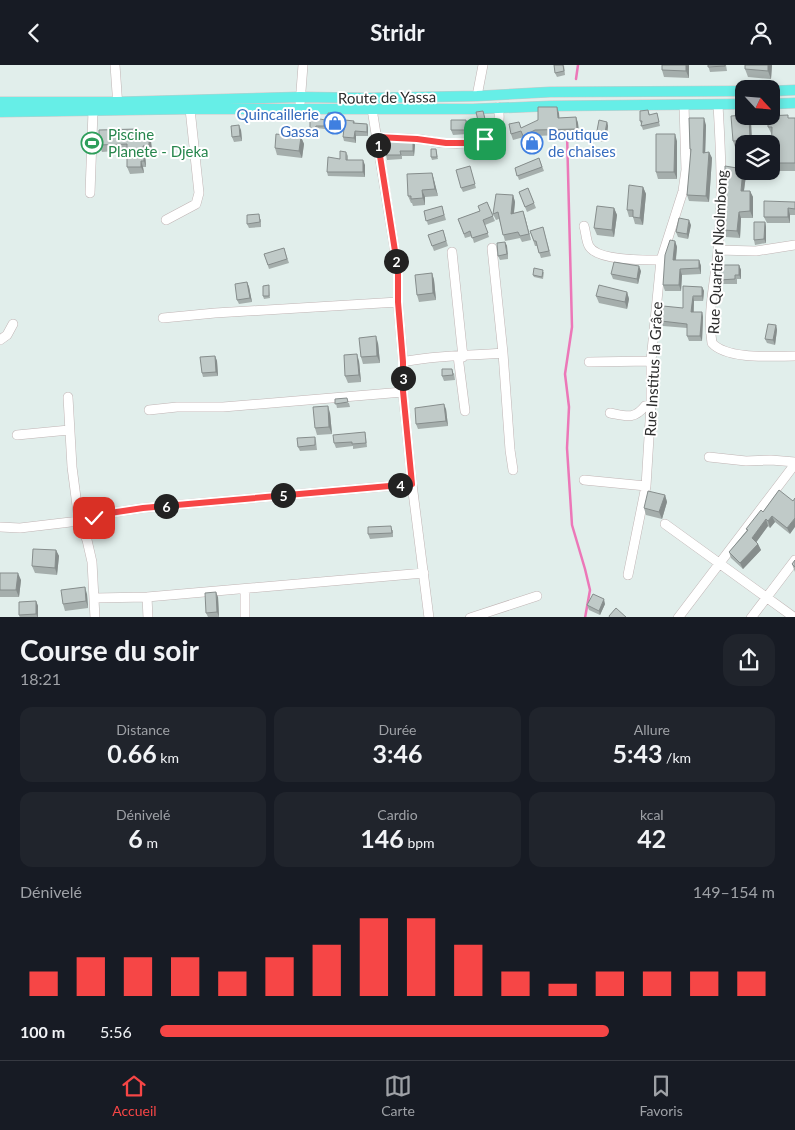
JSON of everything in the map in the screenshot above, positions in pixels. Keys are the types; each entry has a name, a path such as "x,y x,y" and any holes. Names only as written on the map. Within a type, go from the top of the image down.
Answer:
{"main road":[{"name":"Route de Yassa","path":"0,112 93,111 118,106 300,97 368,98 477,96 550,92 735,91"},
{"path":"780,91 795,91"},
{"name":"Route de Yassa","path":"0,102 190,109 735,105"},
{"path":"780,104 795,103"}],"street":[{"path":"115,65 118,106"},
{"path":"300,109 303,65"},
{"path":"477,96 482,65"},
{"name":"Rue Institus la Grâce","path":"628,575 646,486 651,405 650,361 661,260 683,191 686,170 684,105"},
{"name":"Rue Quartier Nkolmbong","path":"718,105 722,171 718,250 711,309 712,343 717,348 733,354 795,356"},
{"path":"377,137 446,143 467,143 485,139 496,132 498,107"},
{"path":"166,220 196,204 199,193 190,109"},
{"path":"372,109 398,270 403,391 412,484 429,617"},
{"path":"90,193 93,111"},
{"path":"584,226 589,246 596,252 628,259 661,260"},
{"path":"718,250 756,251 795,245"},
{"path":"492,248 513,470"},
{"path":"452,252 465,411"},
{"path":"163,318 225,312 398,302"},
{"path":"0,340 7,335 14,324"},
{"path":"403,362 428,357 460,357 503,353"},
{"path":"589,362 650,361"},
{"path":"149,411 177,407 223,407 403,391"},
{"path":"68,397 69,430 79,521 88,539 92,562 95,617"},
{"path":"610,413 631,416 639,413 645,406 651,405"},
{"path":"17,435 69,430"},
{"path":"709,457 795,463"},
{"path":"678,617 795,463"},
{"path":"584,480 610,481 646,486"},
{"path":"0,527 20,528 79,521 110,513 143,508 412,484"},
{"path":"665,524 795,617"},
{"path":"751,617 795,560"},
{"path":"95,598 147,597 424,573"},
{"path":"245,589 245,617"},
{"path":"470,617 537,596"},
{"path":"147,597 148,617"}],"building":[{"path":"554,65 563,65 564,71 555,73"},
{"path":"662,65 686,65 686,71 662,70"},
{"path":"708,65 725,65 725,66 708,67"},
{"path":"745,65 768,65 768,71 745,69"},
{"path":"538,107 557,107 558,118 576,117 577,129 535,130 523,136 521,131 511,134 509,124 519,122 521,128 538,120"},
{"path":"648,110 649,115 657,113 659,122 641,126 640,111"},
{"path":"483,111 486,123 479,125 476,112"},
{"path":"328,113 341,113 341,123 328,122"},
{"path":"780,115 788,115 788,118 795,118 795,163 780,163 780,135 772,135 772,127 768,127 768,125 780,125"},
{"path":"731,116 735,116 735,125 749,125 750,135 735,135 735,141 733,141"},
{"path":"310,117 325,120 324,126 316,126 315,129 310,128"},
{"path":"689,118 704,118 703,153 709,152 706,196 687,195 691,149"},
{"path":"345,120 354,121 353,123 367,124 367,132 355,131 354,138 343,137"},
{"path":"451,120 466,120 466,130 451,130"},
{"path":"599,120 607,122 604,138 596,136"},
{"path":"239,125 240,136 232,137 231,126"},
{"path":"137,129 137,133 149,135 149,145 143,146 144,161 141,161 141,167 127,167 127,144 99,145 99,130"},
{"path":"276,134 301,137 299,151 275,148"},
{"path":"656,134 675,134 674,172 656,172"},
{"path":"488,138 490,144 471,152 468,144"},
{"path":"413,141 413,151 400,151 401,155 386,155 385,142"},
{"path":"431,149 436,149 437,157 431,157"},
{"path":"340,151 346,152 346,160 363,160 363,172 327,172 328,157 340,159"},
{"path":"539,158 542,167 517,176 515,168"},
{"path":"470,166 475,184 461,188 456,170"},
{"path":"725,166 735,168 735,180 742,180 741,191 750,191 750,211 739,212 737,231 724,230"},
{"path":"432,173 435,189 422,190 423,198 411,199 411,196 408,196 407,174"},
{"path":"629,185 643,187 640,218 633,217 633,210 627,210"},
{"path":"528,188 534,203 525,207 519,192"},
{"path":"496,194 513,195 511,214 523,211 529,234 520,236 518,232 503,235 498,212 493,214"},
{"path":"764,201 795,202 795,209 788,208 788,217 764,217"},
{"path":"487,202 493,216 483,220 488,233 472,238 470,231 464,234 458,219 480,211 478,206"},
{"path":"442,206 444,215 426,221 424,211"},
{"path":"597,206 614,208 612,230 594,228"},
{"path":"259,214 260,222 247,224 247,215"},
{"path":"679,218 689,220 687,234 676,232"},
{"path":"754,222 765,222 764,239 754,240"},
{"path":"543,227 549,251 539,253 536,241 534,241 530,231"},
{"path":"443,230 446,241 432,246 428,235"},
{"path":"670,240 675,241 673,260 699,260 699,268 680,269 679,285 663,285 665,255"},
{"path":"505,242 507,254 498,256 497,243"},
{"path":"284,248 287,259 268,265 264,254"},
{"path":"614,262 639,266 637,279 611,274"},
{"path":"720,265 739,265 739,275 735,275 735,279 719,280"},
{"path":"534,268 543,270 542,277 533,275"},
{"path":"432,273 433,293 417,295 415,275"},
{"path":"247,282 250,298 237,300 235,284"},
{"path":"269,285 269,296 263,296 263,286"},
{"path":"599,285 627,292 625,302 596,296"},
{"path":"683,286 702,287 702,296 693,296 691,312 702,312 700,336 687,336 687,324 661,321 663,306 683,308"},
{"path":"768,324 776,325 773,340 765,339"},
{"path":"376,336 377,356 361,357 359,338"},
{"path":"357,354 359,375 345,376 344,355"},
{"path":"215,356 216,372 202,373 200,357"},
{"path":"442,369 452,369 453,375 442,376"},
{"path":"347,398 348,402 335,404 335,399"},
{"path":"444,404 446,421 416,424 415,408"},
{"path":"328,406 329,427 315,428 313,407"},
{"path":"365,432 366,443 334,443 333,435"},
{"path":"315,437 315,445 298,447 297,438"},
{"path":"779,490 793,501 795,498 795,518 787,528 772,516 768,521 766,519 752,538 758,544 740,563 729,552"},
{"path":"648,491 665,495 659,512 644,508"},
{"path":"391,526 392,533 368,534 368,527"},
{"path":"33,549 56,550 55,568 32,566"},
{"path":"0,573 18,573 16,590 0,590"},
{"path":"85,587 86,601 63,604 61,590"},
{"path":"216,592 217,612 206,613 205,593"},
{"path":"593,594 604,599 599,611 587,605"},
{"path":"36,601 36,614 19,615 19,602"},
{"path":"616,608 626,617 610,617"}],"waterway":[{"path":"576,79 578,65"},
{"path":"567,133 572,327 565,374 569,407 567,448 572,525 590,590 585,617"}],"place":[{"name":"Quincaillerie Gassa","path":"335,123"},
{"name":"Piscine Planete - Djeka","path":"92,143"},
{"name":"Boutique de chaises","path":"532,143"}],"route":[{"path":"94,518 110,513 143,508 412,484 403,391 398,270 377,137 446,143 467,143 485,139"}]}
